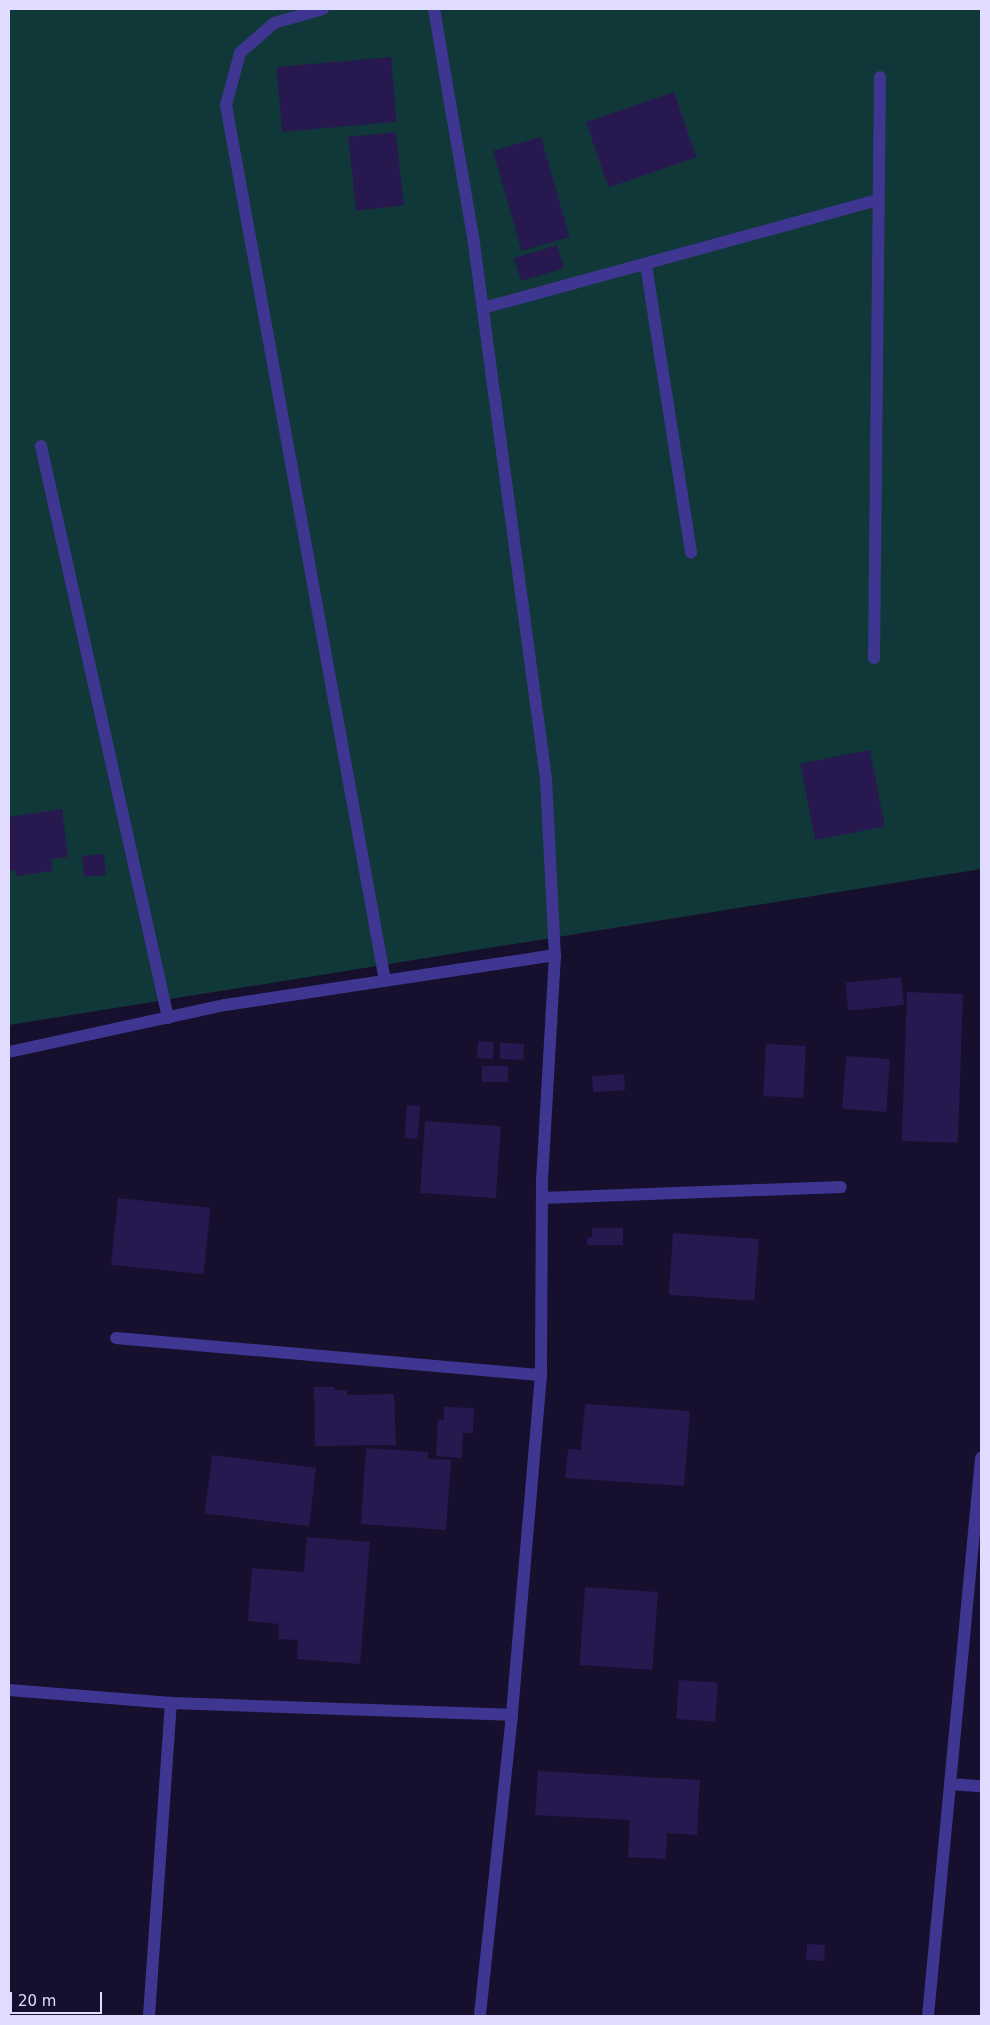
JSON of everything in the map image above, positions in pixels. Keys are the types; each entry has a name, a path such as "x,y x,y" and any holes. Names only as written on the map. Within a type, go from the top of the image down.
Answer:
{"street":[{"path":"323,9 274,23 240,53 226,105 385,981"},
{"path":"434,9 483,308 546,779 555,955 542,1198 541,1375 512,1715 480,2016"},
{"path":"874,658 880,77"},
{"path":"483,308 879,200"},
{"path":"646,265 691,553"},
{"path":"41,446 168,1018"},
{"path":"9,1052 225,1004 555,955"},
{"path":"542,1198 841,1187"},
{"path":"116,1338 541,1375"},
{"path":"928,2016 981,1458"},
{"path":"9,1690 171,1703 512,1715"},
{"path":"149,2016 171,1703"},
{"path":"950,1784 981,1786"}],"green space":[{"path":"9,9 981,9 981,869 9,1025"}],"building":[{"path":"391,57 397,122 282,132 276,67"},
{"path":"674,92 696,157 609,188 586,122"},
{"path":"396,132 404,206 356,211 348,137"},
{"path":"541,137 570,237 522,251 493,151"},
{"path":"557,245 564,268 521,281 514,258"},
{"path":"870,750 885,827 815,840 800,764"},
{"path":"62,809 68,857 51,859 53,871 16,876 15,870 9,871 9,817"},
{"path":"104,854 106,875 84,877 82,856"},
{"path":"901,977 904,1005 848,1011 845,983"},
{"path":"907,992 963,994 958,1143 902,1141"},
{"path":"478,1041 494,1042 493,1059 477,1058"},
{"path":"500,1043 524,1044 523,1060 499,1059"},
{"path":"766,1044 806,1046 803,1098 763,1096"},
{"path":"846,1056 890,1059 886,1112 842,1109"},
{"path":"482,1066 508,1066 508,1082 482,1082"},
{"path":"624,1074 625,1090 593,1092 592,1076"},
{"path":"407,1105 420,1106 418,1139 405,1138"},
{"path":"425,1121 501,1126 496,1198 420,1193"},
{"path":"118,1198 210,1208 203,1274 111,1265"},
{"path":"592,1228 623,1228 623,1245 587,1245 587,1238 592,1237"},
{"path":"673,1233 759,1239 754,1301 669,1295"},
{"path":"314,1387 334,1387 334,1390 347,1390 347,1395 394,1394 396,1445 315,1446"},
{"path":"585,1404 690,1411 684,1486 565,1478 568,1449 581,1450"},
{"path":"444,1407 474,1408 473,1433 463,1433 462,1458 436,1456 438,1420 444,1420"},
{"path":"366,1448 428,1452 428,1459 451,1460 446,1530 361,1524"},
{"path":"212,1455 316,1468 309,1526 205,1514"},
{"path":"307,1537 370,1542 360,1664 297,1659 298,1640 278,1639 279,1624 248,1621 252,1568 304,1572"},
{"path":"585,1587 658,1592 652,1670 580,1665"},
{"path":"679,1680 718,1683 715,1722 676,1719"},
{"path":"538,1771 700,1780 697,1835 667,1833 666,1859 628,1857 630,1820 535,1815"},
{"path":"807,1944 825,1945 824,1961 806,1960"}]}
